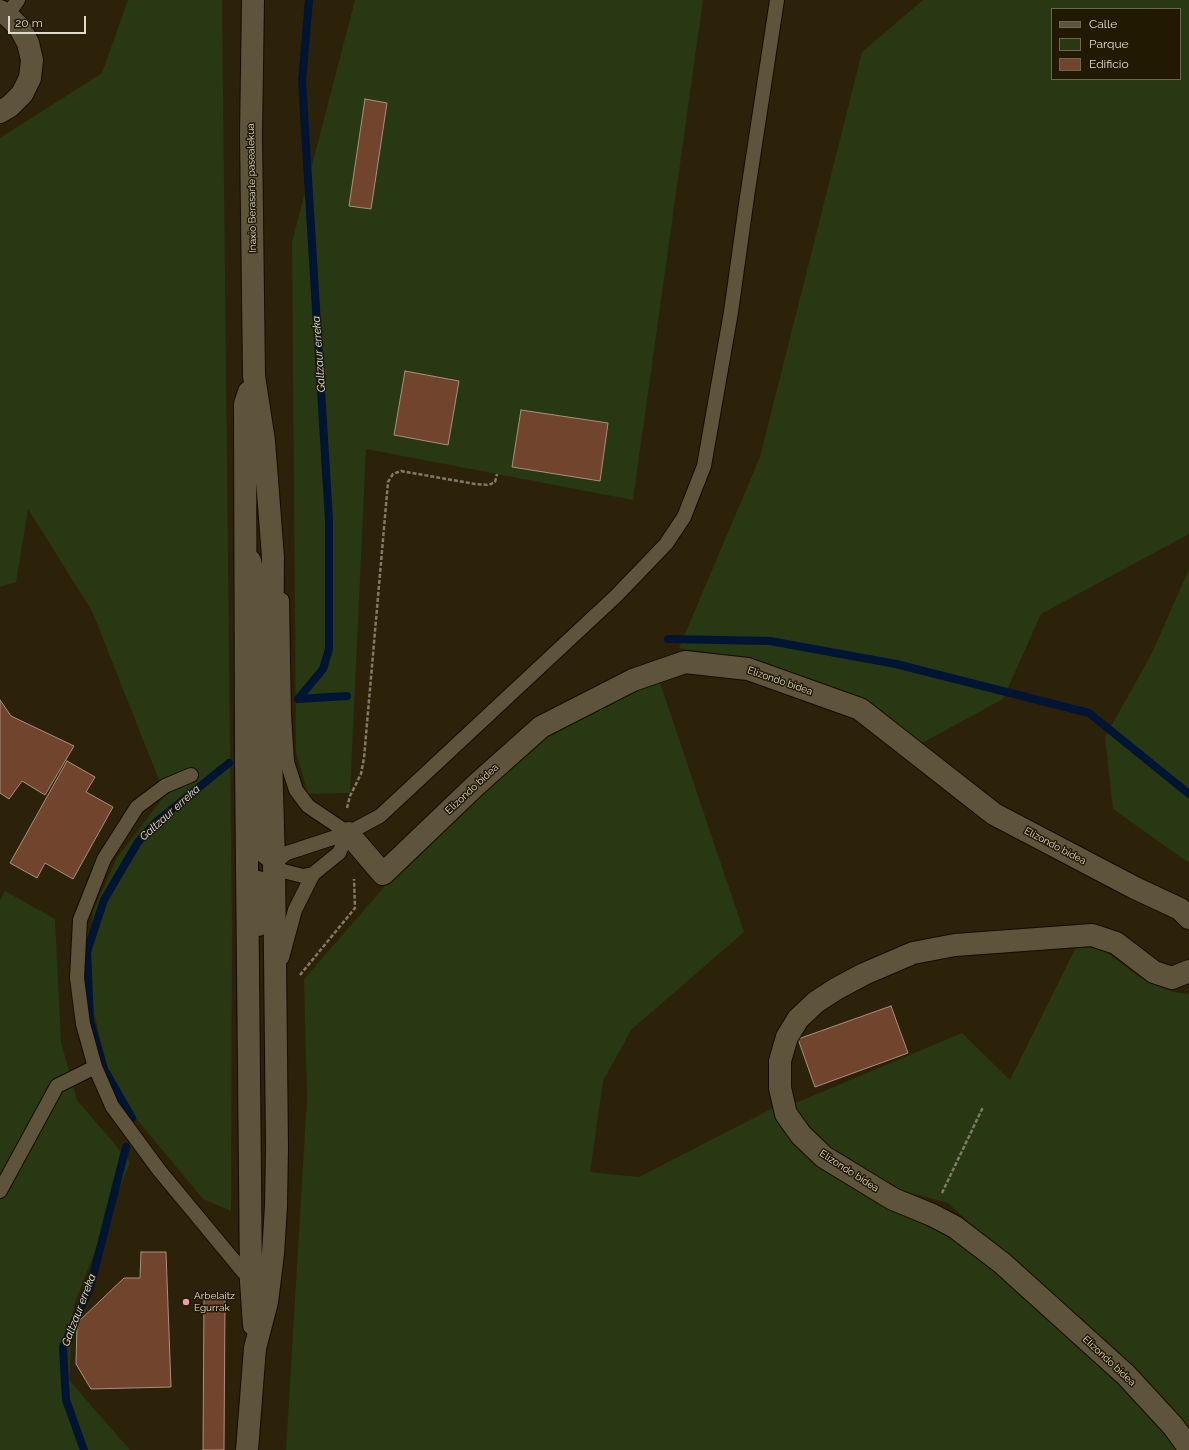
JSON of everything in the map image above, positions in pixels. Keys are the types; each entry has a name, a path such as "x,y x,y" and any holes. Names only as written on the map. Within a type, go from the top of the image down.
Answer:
{"street":[{"name":"Inaxio Berasarte pasealekua","path":"253,0 251,135 254,376"},
{"path":"0,112 10,106 22,94 30,78 32,60 28,43 6,6"},
{"path":"246,1450 255,1348 251,1282 245,404 254,376"},
{"path":"254,376 264,441 273,557 271,755 276,988 276,1206 267,1302 255,1348"},
{"path":"246,544 259,601 259,837"},
{"name":"Elizondo bidea","path":"348,833 383,874 476,785 541,727 633,680 685,662 748,669 860,709 994,814 1135,888 1180,909 1189,918"},
{"path":"250,1168 259,1130 258,882"},
{"name":"Elizondo bidea","path":"1189,971 1172,978 1154,972 1116,943 1092,935 955,945 914,954 864,974 816,1002 798,1019 787,1038 780,1061 780,1088 786,1114 801,1135 824,1157 893,1199 932,1215 955,1227 1002,1262 1126,1375 1173,1426 1189,1448"}],"lane":[{"path":"258,882 265,871 274,862 287,853 348,833 380,816 590,621 666,544 684,517 704,466 731,312 746,197 777,0"},
{"path":"273,557 283,604 284,715 287,762 296,790 308,806 348,833"},
{"path":"191,775 165,786 137,807 104,859 80,920 77,978 84,1024 95,1067 112,1106 159,1170 251,1282"},
{"path":"276,988 284,945 295,910 313,874 339,853 348,833"},
{"path":"259,837 264,856 274,862 283,871 303,876 313,874"},
{"path":"0,1191 57,1086 95,1067"}],"path":[{"path":"347,806 361,774 364,758 388,482 393,474 401,471 475,484 489,485 494,482 497,474"},
{"path":"932,1215 983,1107"}],"green space":[{"path":"128,0 222,0 232,931 231,1211 203,1199 134,1116 108,1070 92,1005 91,948 93,911 116,859 165,795 92,611 28,509 16,582 0,587 0,138 102,73"},
{"path":"355,0 703,0 633,500 366,449 350,793 308,794 296,752 292,242"},
{"path":"923,0 1189,0 1189,534 1041,614 1003,699 922,743 850,695 737,657 679,648 760,457 862,52"},
{"path":"1189,569 1189,863 1113,809 1105,737 1151,655"},
{"path":"658,677 744,932 631,1030 603,1081 590,1172 639,1177 775,1107 891,1207 962,1244 1066,1330 1156,1418 1182,1450 286,1450 307,1098 304,979 392,878 539,740"},
{"path":"5,891 55,919 61,1042 77,1100 130,1162 74,1305 69,1380 130,1450 0,1450 0,901"},
{"path":"1077,945 1104,950 1139,977 1173,992 1189,994 1189,1435 1131,1370 948,1203 901,1190 849,1162 818,1141 799,1121 793,1104 962,1033 1010,1080"}],"building":[{"path":"365,99 387,103 371,209 349,206"},
{"path":"405,371 459,381 448,445 394,435"},
{"path":"521,410 608,423 600,481 512,467"},
{"path":"0,700 11,716 74,746 45,795 22,781 9,799 0,793"},
{"path":"67,761 95,777 86,792 113,807 73,879 45,863 37,878 10,863"},
{"path":"891,1006 908,1053 815,1087 798,1039"},
{"path":"141,1252 166,1252 171,1387 91,1389 76,1364 77,1323 124,1278 140,1278"},
{"path":"204,1297 225,1298 224,1450 203,1450"}],"waterway":[{"name":"Galtzaur erreka","path":"298,699 323,669 329,649 329,520 302,81 309,0"},
{"path":"668,639 770,641 896,664 1089,713 1189,794"},
{"path":"298,699 347,696"},
{"name":"Galtzaur erreka","path":"132,1118 104,1069 90,1021 87,952 104,900 138,842 156,822 229,763"},
{"name":"Galtzaur erreka","path":"84,1450 66,1400 63,1347 90,1288 126,1147"}],"place":[{"name":"Arbelaitz Egurrak","path":"186,1302"}]}
